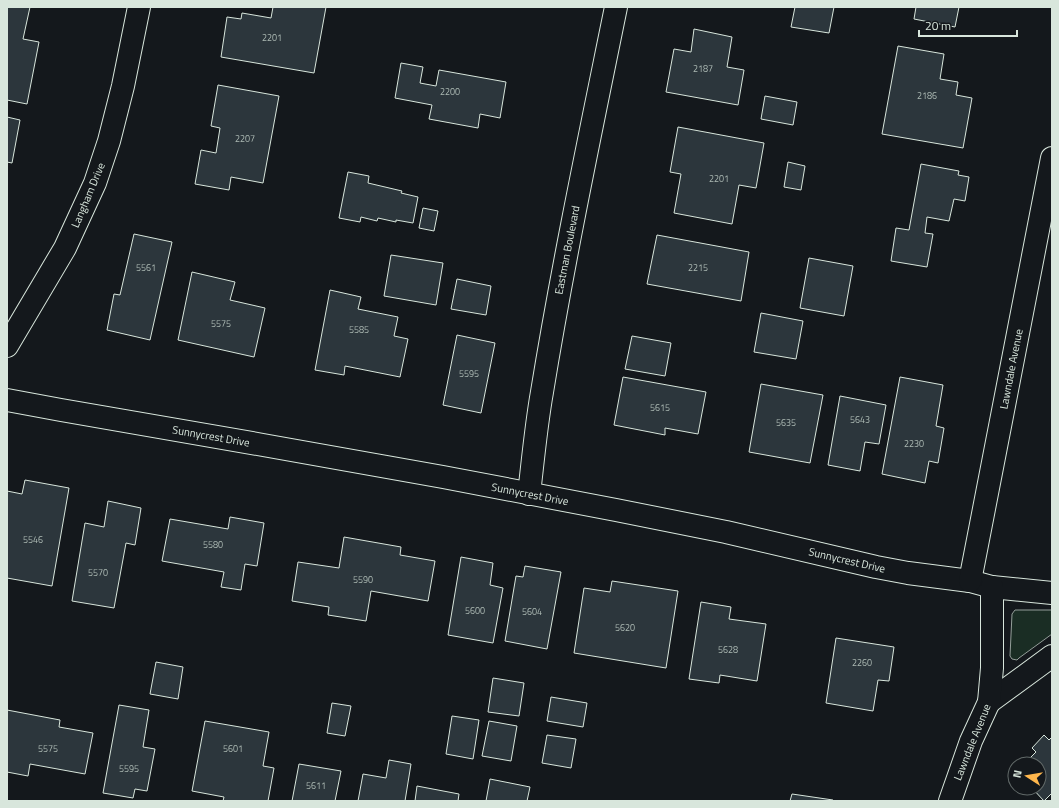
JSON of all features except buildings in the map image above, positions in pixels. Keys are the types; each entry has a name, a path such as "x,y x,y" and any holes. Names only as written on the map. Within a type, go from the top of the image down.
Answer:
{"street":[{"name":"Langham Drive","path":"7,346 65,248 95,183 109,141 123,86 139,7"},
{"name":"Eastman Boulevard","path":"529,494 542,394 556,305 616,7"},
{"name":"Lawndale Avenue","path":"970,581 1052,158"},
{"name":"Sunnycrest Drive","path":"7,400 616,510 726,532 908,573 970,581 992,587 1052,593"},
{"name":"Lawndale Avenue","path":"950,801 971,741 989,702 992,668 992,587"},
{"path":"989,702 1052,656"}],"green space":[{"path":"1015,610 1052,610 1052,634 1017,660 1012,659 1010,656 1012,614"}]}
